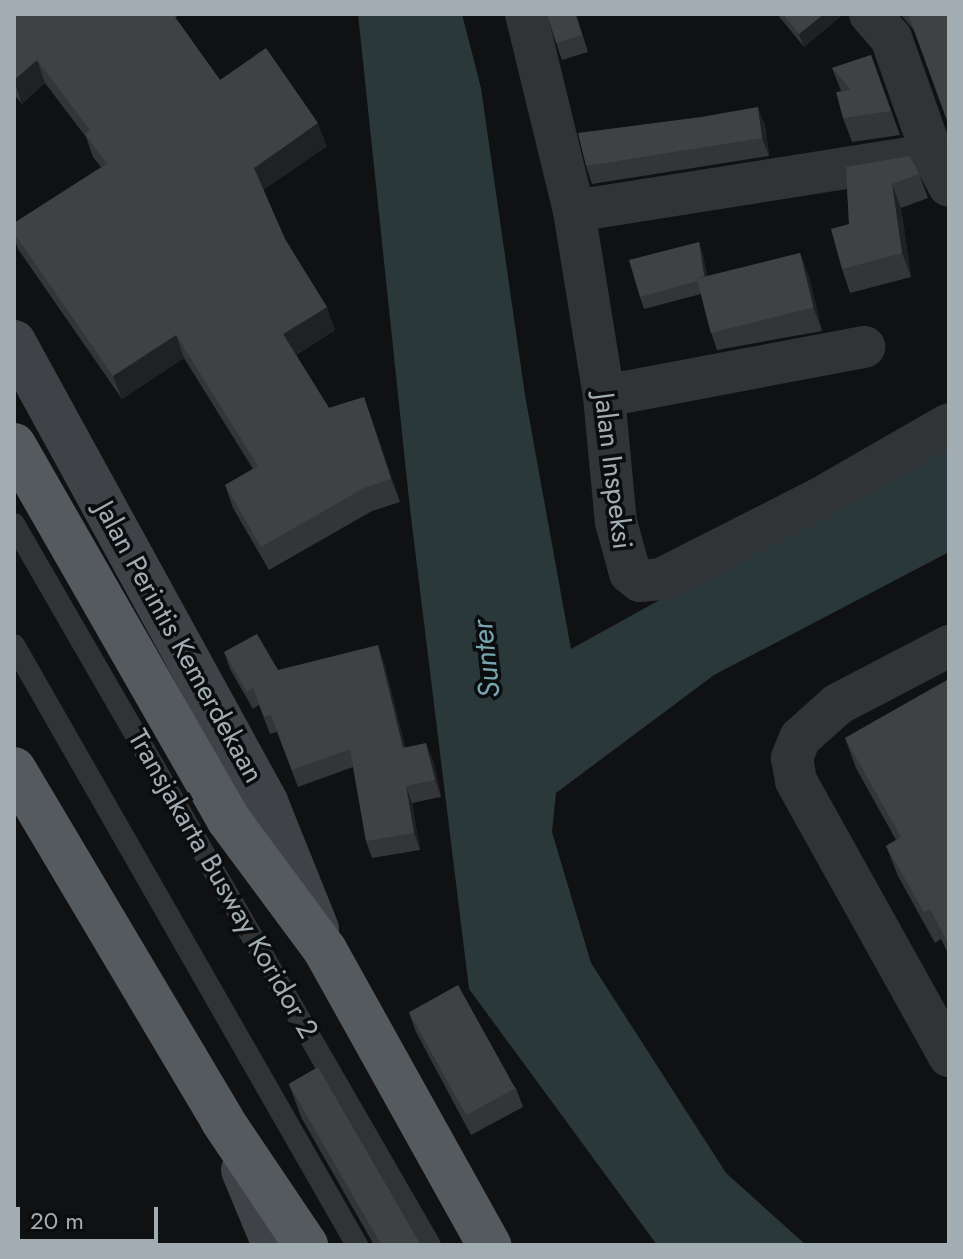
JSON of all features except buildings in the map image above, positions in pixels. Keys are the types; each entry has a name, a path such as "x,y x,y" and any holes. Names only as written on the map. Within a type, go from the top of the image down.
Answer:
{"highway":[{"name":"Jalan Perintis Kemerdekaan","path":"14,445 228,819 325,950 489,1245"},
{"path":"14,769 222,1120 306,1245"}],"main road":[{"name":"Jalan Perintis Kemerdekaan","path":"14,342 266,802 325,950"},
{"path":"222,1120 274,1245"}],"street":[{"name":"Jalan Inspeksi","path":"526,14 574,211 604,396 624,563 640,581 649,582 817,500 949,424"},
{"path":"574,211 941,170 891,38 870,14"},
{"path":"604,396 864,347"},
{"path":"949,646 838,704 800,738 792,758 796,781 949,1056"}],"lane":[{"name":"Transjakarta Busway Koridor 2","path":"14,524 430,1245"},
{"path":"14,645 357,1245"}],"water":[{"name":"Sunter","path":"358,14 462,14 481,88 525,395 571,649 949,440 949,552 714,675 556,793 552,832 591,963 726,1173 806,1245 657,1245 469,989 410,509"}]}
